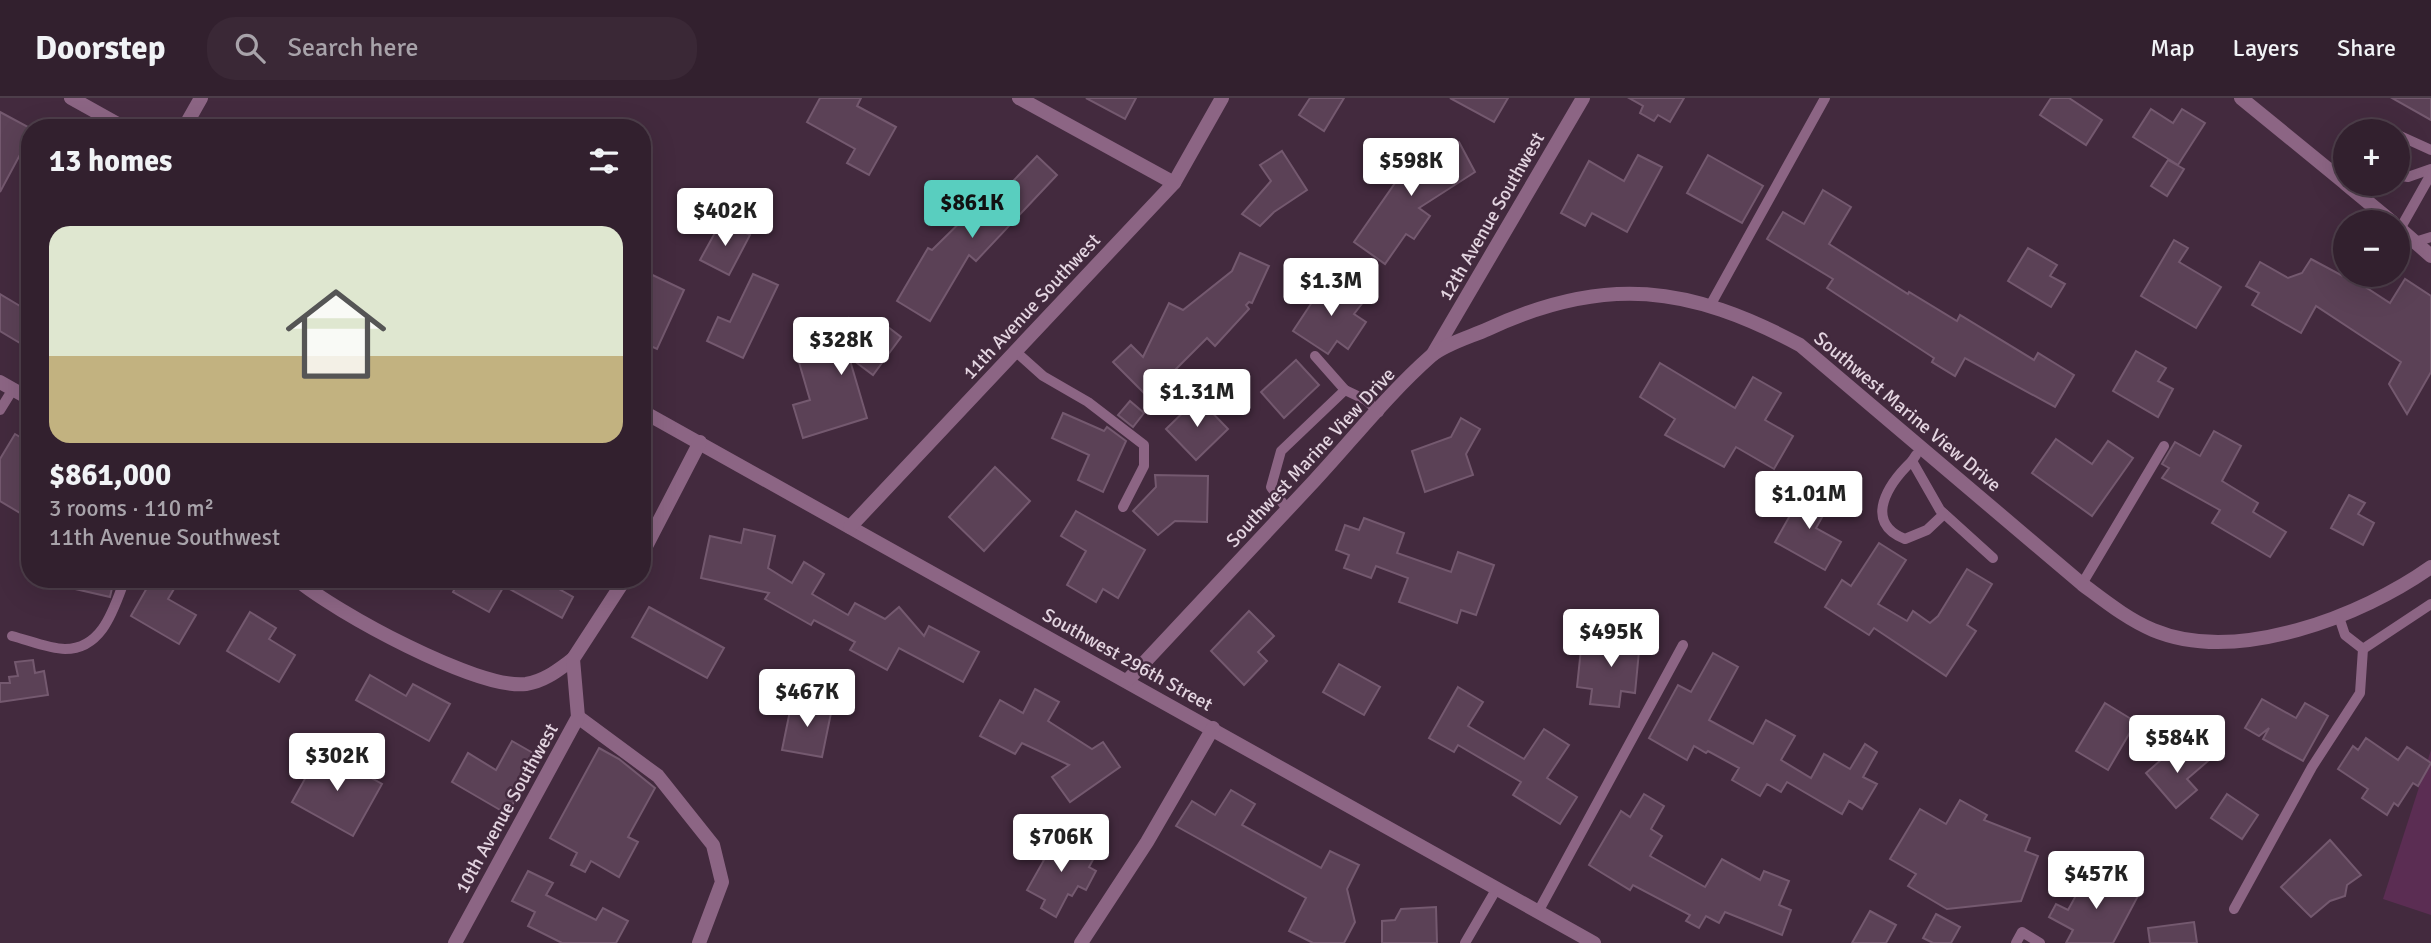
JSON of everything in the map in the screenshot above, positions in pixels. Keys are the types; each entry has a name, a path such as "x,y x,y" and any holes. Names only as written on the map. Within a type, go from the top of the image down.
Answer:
{"street":[{"path":"71,98 109,119"},
{"path":"189,119 201,98"},
{"path":"1019,98 1174,183"},
{"name":"11th Avenue Southwest","path":"849,527 1174,183 1222,98"},
{"name":"12th Avenue Southwest","path":"1433,354 1583,98"},
{"path":"2241,98 2333,172"},
{"path":"2361,196 2377,210"},
{"path":"2410,238 2431,256"},
{"name":"Southwest Marine View Drive","path":"1127,681 1433,354 1517,315 1564,300 1618,293 1670,295 1711,304 1801,345 2082,584 2130,619 2156,632 2230,643 2311,628 2400,590 2431,568"},
{"name":"Southwest 296th Street","path":"651,416 1594,943"},
{"path":"651,537 700,442"},
{"path":"310,588 357,617 450,666 497,683 525,684 546,679 573,659 619,588"},
{"name":"10th Avenue Southwest","path":"455,943 579,717 573,659"},
{"path":"579,717 659,776 713,845 722,882 699,943"},
{"path":"1081,943 1147,842 1213,728"}],"lane":[{"path":"1711,304 1825,98"},
{"path":"2410,140 2431,150"},
{"path":"2410,177 2431,172"},
{"path":"2406,210 2431,172"},
{"path":"2415,242 2431,237"},
{"path":"1016,351 1043,376 1088,402 1144,445 1144,466 1124,507"},
{"path":"1315,356 1345,390 1366,400 1379,412"},
{"path":"0,410 6,385"},
{"path":"1287,509 1271,487 1281,451 1345,390"},
{"path":"1920,446 1882,501 1880,513 1884,525 1905,539 1927,530 1944,514"},
{"path":"2082,584 2164,446"},
{"path":"1912,461 1944,514 1993,558"},
{"path":"12,636 66,649 94,640 108,622 121,588"},
{"path":"2363,649 2431,604"},
{"path":"2339,617 2345,635 2363,649"},
{"path":"1538,912 1683,645"},
{"path":"2234,909 2312,767 2360,693 2363,649"},
{"path":"1465,943 1497,888"},
{"path":"2016,943 2022,932 2040,943"}],"shaded area":[{"path":"2431,750 2431,915 2383,899"}],"building":[{"path":"820,98 861,98 857,106 896,127 869,175 847,163 855,149 807,122"},
{"path":"1086,98 1136,98 1125,119"},
{"path":"1310,98 1344,98 1324,131 1299,115"},
{"path":"1450,98 1508,98 1494,122"},
{"path":"1629,98 1684,98 1670,122 1658,115 1654,121 1640,113 1643,106"},
{"path":"2051,98 2069,98 2102,120 2086,145 2040,115"},
{"path":"2392,98 2431,98 2431,120"},
{"path":"2151,109 2173,123 2182,109 2205,123 2178,165 2133,137"},
{"path":"0,112 21,123 21,153 0,192"},
{"path":"1459,142 1475,172 1419,208 1430,216 1414,239 1406,234 1385,264 1354,242 1395,183 1380,175 1393,152 1417,165"},
{"path":"1282,151 1307,190 1274,212 1260,226 1242,214 1271,181 1260,165"},
{"path":"1638,155 1662,167 1627,232 1592,213 1585,226 1561,213 1589,161 1624,181"},
{"path":"1708,155 1763,186 1742,223 1687,193"},
{"path":"1037,156 1057,175 976,261 969,255 930,321 897,301 928,248 932,250 989,194 995,200"},
{"path":"2168,160 2184,169 2167,196 2151,186"},
{"path":"1823,190 1851,207 1829,244 1908,294 1909,292 1957,321 1960,315 2034,360 2038,353 2074,375 2055,407 1965,358 1955,376 1932,362 1934,358 1827,288 1833,279 1767,239 1783,212 1804,224"},
{"path":"722,220 750,235 729,275 700,260"},
{"path":"2174,240 2188,248 2179,262 2221,287 2196,328 2141,296"},
{"path":"2028,248 2057,265 2050,276 2065,284 2051,307 2008,281"},
{"path":"1240,253 1269,266 1252,303 1246,305 1249,309 1215,346 1207,338 1148,397 1113,362 1131,345 1143,357 1169,303 1183,310 1232,271"},
{"path":"2311,259 2333,271 2333,287 2365,287 2390,303 2400,287 2410,287 2410,282 2431,296 2431,372 2407,414 2389,384 2401,362 2316,306 2301,333 2252,305 2259,293 2246,286 2260,262 2288,278 2302,273"},
{"path":"651,274 684,290 657,349 651,346"},
{"path":"753,274 778,285 743,358 707,341 718,317 730,322"},
{"path":"1328,278 1364,301 1354,314 1366,322 1348,349 1337,341 1328,354 1293,331"},
{"path":"0,294 21,307 21,344 0,331"},
{"path":"849,318 870,334 880,321 901,337 873,375 849,357 867,418 803,438 793,405 810,400 798,359 825,350"},
{"path":"2136,351 2166,368 2158,381 2173,389 2158,417 2113,391"},
{"path":"1296,360 1319,385 1284,418 1261,392"},
{"path":"1660,363 1735,408 1753,377 1781,393 1765,420 1793,436 1774,469 1736,447 1724,467 1665,435 1675,419 1640,397"},
{"path":"1198,398 1228,429 1196,460 1166,429"},
{"path":"1130,401 1144,413 1133,427 1118,415"},
{"path":"1063,413 1104,431 1107,427 1126,441 1103,492 1078,480 1089,455 1052,438"},
{"path":"1461,418 1480,429 1466,454 1473,475 1425,492 1412,451 1451,437"},
{"path":"2214,431 2241,446 2222,481 2258,503 2253,512 2286,532 2270,557 2212,523 2220,510 2162,478 2169,468 2162,464 2175,442 2200,456"},
{"path":"15,434 21,438 21,514 0,501 0,459"},
{"path":"2056,439 2092,464 2108,441 2133,458 2092,516 2032,473"},
{"path":"995,467 1030,501 984,551 949,517"},
{"path":"1155,475 1208,476 1207,522 1175,521 1158,535 1133,511 1156,487"},
{"path":"1806,487 1831,501 1816,528 1841,542 1825,570 1775,542"},
{"path":"2349,495 2365,503 2358,514 2374,523 2363,545 2331,528"},
{"path":"1076,511 1145,550 1118,598 1103,589 1096,602 1067,585 1086,551 1061,536"},
{"path":"1364,518 1404,533 1397,553 1451,572 1458,552 1494,565 1476,615 1461,610 1457,623 1399,602 1408,578 1376,566 1371,578 1344,568 1349,555 1336,550 1345,525 1359,530"},
{"path":"744,529 775,536 768,568 792,583 804,562 824,574 812,594 848,615 855,603 885,619 899,607 924,636 929,626 979,652 963,682 899,648 887,670 850,650 855,642 814,620 811,625 765,599 769,593 701,578 710,536 741,543"},
{"path":"1879,543 1906,560 1878,604 1907,621 1913,611 1930,623 1938,616 1967,569 1992,584 1967,625 1976,631 1946,676 1874,628 1869,635 1825,607 1842,580 1851,586"},
{"path":"71,588 112,588 110,597"},
{"path":"147,588 175,588 168,599 196,615 179,644 131,616"},
{"path":"455,588 503,588 489,612 453,592"},
{"path":"508,588 557,588 573,597 562,618"},
{"path":"649,607 724,648 707,678 632,637"},
{"path":"1249,611 1274,636 1258,652 1267,661 1244,685 1211,651"},
{"path":"250,612 276,628 269,639 295,655 279,682 227,651"},
{"path":"1617,628 1641,630 1635,693 1621,691 1619,707 1590,704 1592,689 1577,687 1581,649 1615,652"},
{"path":"1713,653 1738,667 1709,720 1753,744 1766,720 1795,736 1781,760 1811,778 1824,754 1850,769 1865,744 1877,752 1863,777 1877,784 1862,809 1849,801 1842,814 1787,782 1781,792 1767,784 1760,796 1732,780 1739,768 1708,751 1706,753 1694,746 1687,760 1649,738 1678,685 1691,692"},
{"path":"33,660 35,673 44,671 48,695 0,702 0,683 10,683 9,677 18,676 15,662"},
{"path":"1339,664 1380,687 1364,715 1323,692"},
{"path":"370,675 406,696 413,684 450,704 429,741 356,700"},
{"path":"1458,687 1483,702 1468,726 1524,759 1544,729 1569,745 1547,778 1577,797 1560,824 1513,795 1521,782 1458,745 1454,752 1429,738"},
{"path":"1035,689 1059,702 1048,721 1092,749 1103,742 1120,767 1070,802 1052,777 1069,765 1022,743 1015,754 980,736 1000,700 1023,713"},
{"path":"2262,699 2296,718 2305,703 2328,716 2303,761 2263,739 2269,728 2259,736 2245,728"},
{"path":"792,701 832,708 822,757 782,750"},
{"path":"2105,703 2136,722 2108,770 2076,751"},
{"path":"2366,738 2398,760 2407,747 2431,763 2418,786 2413,783 2398,806 2394,803 2387,815 2362,798 2368,789 2338,769 2353,746 2358,750"},
{"path":"512,741 540,757 507,814 452,782 468,753 496,770"},
{"path":"2177,746 2187,758 2198,749 2208,761 2187,779 2197,790 2176,808 2146,773"},
{"path":"599,748 619,759 655,788 628,837 638,842 619,877 591,861 585,872 571,865 577,853 550,838"},
{"path":"321,750 382,784 353,836 292,802"},
{"path":"1231,790 1255,804 1242,825 1321,868 1330,851 1359,865 1347,889 1355,922 1344,943 1313,943 1289,931 1306,898 1176,826 1192,801 1215,815"},
{"path":"1644,794 1664,806 1651,829 1662,836 1650,856 1705,887 1722,859 1760,880 1764,871 1789,881 1779,905 1791,910 1782,935 1725,912 1719,923 1706,916 1699,928 1686,921 1690,915 1633,885 1630,890 1589,865 1621,811 1630,817"},
{"path":"2227,794 2258,815 2242,839 2211,818"},
{"path":"1960,800 1987,815 1984,820 2030,838 2025,851 2038,856 2021,901 1947,909 1908,886 1916,874 1890,859 1920,809 1946,824"},
{"path":"1057,836 1095,856 1089,867 1096,871 1086,890 1078,886 1072,896 1068,894 1056,917 1041,908 1045,900 1027,890 1044,860 1037,857 1044,844 1051,847"},
{"path":"2330,840 2361,875 2347,885 2345,896 2330,901 2311,917 2281,887"},
{"path":"2090,870 2138,896 2113,943 2066,943 2073,930 2049,917 2056,904 2068,910"},
{"path":"528,871 553,883 546,895 596,920 603,908 628,921 616,943 562,943 528,926 535,912 512,901"},
{"path":"1436,907 1437,943 1382,943 1382,921 1395,920 1401,909"},
{"path":"1870,911 1896,925 1886,943 1852,943"},
{"path":"1936,914 1960,927 1951,943 1933,943 1923,938"},
{"path":"2194,922 2197,943 2150,943 2148,928"}]}
